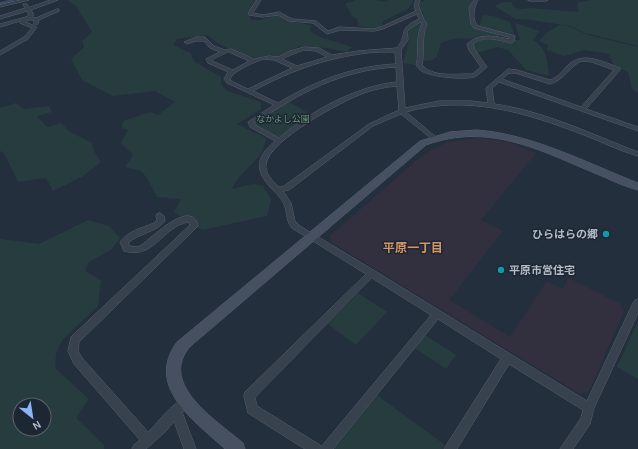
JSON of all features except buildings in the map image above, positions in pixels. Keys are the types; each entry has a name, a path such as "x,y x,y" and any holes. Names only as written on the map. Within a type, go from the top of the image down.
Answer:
{"street":[{"path":"0,18 39,0"},
{"path":"0,12 26,5 56,0"},
{"path":"258,0 251,14 263,16 279,14 291,20 314,22 327,33 339,28 374,30 383,28 418,12"},
{"path":"418,0 416,5 418,12 421,16 421,20 425,24 420,35 422,58 419,65 421,69 429,73 468,76 474,75 484,68 472,50 470,44 472,42 482,38 511,41 512,36 476,27 473,24 471,8 476,0"},
{"path":"530,0 546,0"},
{"path":"0,6 26,5"},
{"path":"26,5 32,15 22,22 35,27"},
{"path":"0,26 28,18 37,19 57,10"},
{"path":"0,53 26,38 35,27 37,19"},
{"path":"421,20 412,23 407,27 405,32 405,40 398,50 402,112 434,138"},
{"path":"187,42 196,39 205,39 212,47 220,49 224,52"},
{"path":"278,59 296,49 303,48 322,50 331,57"},
{"path":"233,72 210,62 209,59 229,50 254,61"},
{"path":"248,91 295,67 331,57 362,52 398,50"},
{"path":"278,105 229,82 227,79 229,74 254,61 266,57 278,59 295,67"},
{"path":"491,104 489,88 508,71 515,71 550,82 556,82 578,60 585,59 618,69 582,109"},
{"path":"278,140 252,126 251,122 297,93 332,78 365,69 387,65 398,65"},
{"path":"498,80 638,129"},
{"path":"400,84 380,87 353,95 331,106 278,140 264,156 262,164 264,175 287,201 291,222 295,227 313,236 589,408"},
{"path":"277,190 286,188 371,125 391,114 402,112 410,108 440,103 465,102 491,104 534,115 638,154"},
{"path":"237,449 186,403 177,388 173,378 174,366 179,351 194,335 423,143 434,138 472,133 492,134 517,139 638,187"},
{"path":"148,440 78,361 73,351 74,340 194,226 193,222 189,219 174,222 143,249 134,252 127,249 124,242 132,235 157,225 161,221 160,216"},
{"path":"316,449 252,409 249,396 372,273"},
{"path":"566,449 586,420 589,408 638,303"},
{"path":"326,449 437,314"},
{"path":"450,449 507,358"},
{"path":"138,449 162,427 176,410 186,403"},
{"path":"176,410 190,449"}],"shaded area":[{"path":"479,138 508,142 536,153 481,220 503,231 449,300 510,337 547,281 562,289 569,278 620,304 624,311 589,391 580,394 331,242 330,236 424,154 447,142"}],"green space":[{"path":"67,0 255,0 248,12 251,20 260,20 277,15 288,21 311,25 310,31 320,37 352,47 347,52 326,48 299,46 278,56 272,55 253,57 229,49 207,35 177,39 173,45 190,53 195,62 221,77 221,84 227,91 261,102 261,109 237,124 266,138 264,146 261,153 240,176 232,189 254,184 263,186 271,199 267,216 202,230 174,212 181,199 157,197 147,178 141,171 125,167 133,155 121,143 128,130 122,128 123,121 150,112 158,115 175,102 155,91 113,96 82,80 71,59 84,47 82,41 92,32 76,6"},
{"path":"353,0 376,0 384,2 389,0 414,0 408,9 383,21 381,27 371,28 359,26 357,19 352,16 345,3 356,1"},
{"path":"425,0 477,0 469,12 471,25 498,34 499,37 452,39 441,43 437,56 433,60 423,61 424,56 421,35 423,12 413,10 415,2"},
{"path":"588,0 638,0 638,46 585,33 570,26 525,19 515,19 495,6 503,2 511,2 514,7 520,9 530,8 579,12 577,6 578,2 589,1"},
{"path":"483,15 493,16 510,22 516,38 505,37 501,33 479,27"},
{"path":"421,22 423,24 418,35 418,51 415,65 403,63 409,40 407,35 414,24"},
{"path":"515,23 540,31 533,40 542,47 544,51 549,76 526,70 508,50 497,47 477,53 473,43 479,40 520,40"},
{"path":"560,25 568,26 588,35 638,47 638,93 632,89 628,72 614,66 609,54 585,50 564,56 547,50 548,45 539,41 546,33"},
{"name":"なかよし公園","path":"288,101 313,116 277,138 253,126 254,122"},
{"path":"16,103 24,109 49,106 52,112 37,116 47,127 61,123 70,132 92,143 94,151 101,162 83,176 53,191 46,178 18,182 4,153 0,151 0,108"},
{"path":"88,220 109,226 120,238 111,250 89,262 85,271 101,280 98,306 62,340 56,353 55,368 89,399 76,418 104,445 104,449 0,449 0,239 39,244"},
{"path":"358,293 387,312 356,345 328,324"},
{"path":"638,321 638,379 617,367"},
{"path":"425,335 456,355 446,369 415,348"},
{"path":"377,395 445,445 442,449 334,449"}],"waterway":[{"path":"0,3 13,0"}],"place":[{"name":"ひらはらの郷","path":"606,234"},
{"name":"平原市営住宅","path":"501,270"}],"district":[{"name":"平原一丁目","path":"413,248"}]}
